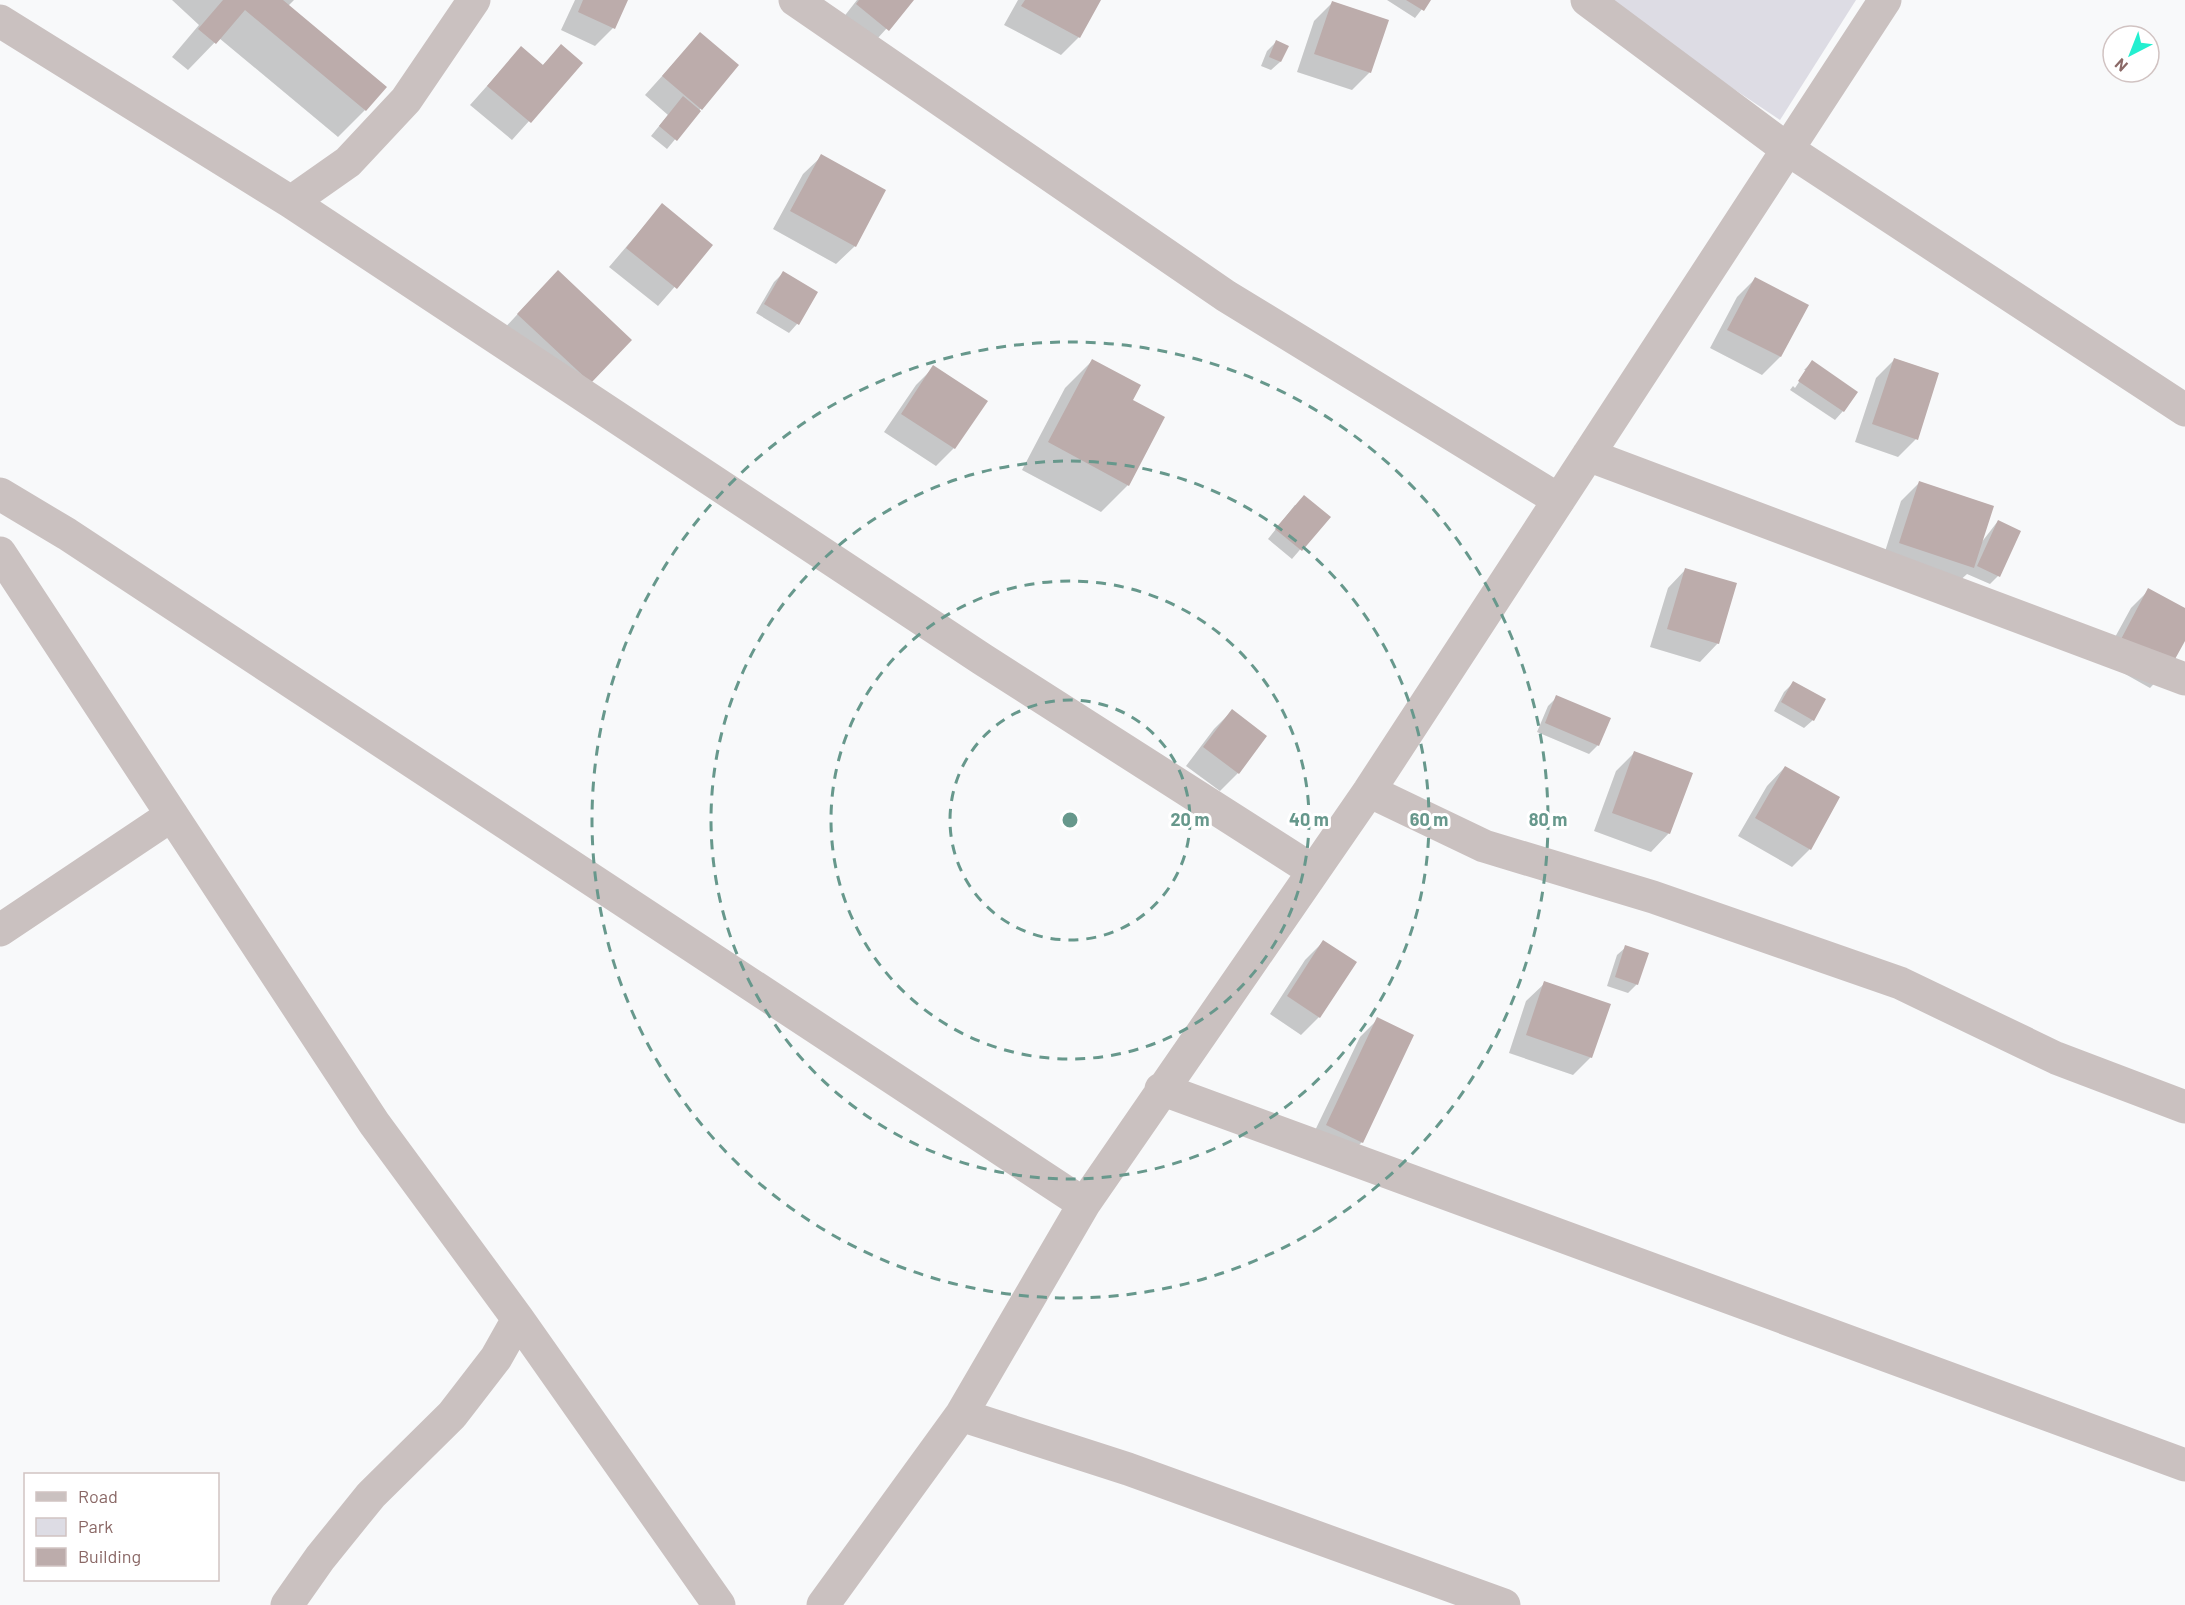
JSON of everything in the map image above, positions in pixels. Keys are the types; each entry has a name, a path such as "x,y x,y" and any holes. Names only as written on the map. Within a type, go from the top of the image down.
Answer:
{"street":[{"path":"291,202 348,162 406,100 474,0"},
{"path":"795,0 1226,296 1559,500"},
{"path":"1587,0 1787,149 2185,410"},
{"path":"823,1605 961,1415 1084,1204 1312,870 1369,791 1885,0"},
{"path":"0,21 291,202 982,659 1312,870"},
{"path":"1588,455 2185,679"},
{"path":"0,494 67,534 1084,1204"},
{"path":"0,553 374,1123 518,1319 719,1605"},
{"path":"1369,791 1484,846 1653,897 1900,983 2056,1058 2185,1107"},
{"path":"0,930 172,815"},
{"path":"1161,1089 2185,1465"},
{"path":"287,1605 320,1558 371,1495 452,1415 496,1358 518,1319"},
{"path":"961,1415 1128,1469 1504,1605"}],"green space":[{"path":"1601,0 1856,0 1780,120"}],"building":[{"path":"223,0 283,0 387,87 366,111 245,10 216,44 198,29"},
{"path":"583,0 628,0 615,29 578,12"},
{"path":"859,0 914,0 889,31 856,4"},
{"path":"1025,0 1101,0 1080,38 1021,6"},
{"path":"1406,0 1431,0 1424,11"},
{"path":"1332,1 1389,20 1371,73 1314,54"},
{"path":"700,32 739,65 702,110 662,76"},
{"path":"1276,40 1289,46 1281,62 1269,57"},
{"path":"561,44 583,63 531,123 487,86 521,46 543,65"},
{"path":"683,96 701,111 677,141 659,126"},
{"path":"821,154 886,190 856,247 790,211"},
{"path":"662,203 713,245 677,289 626,248"},
{"path":"558,270 632,340 591,383 517,314"},
{"path":"783,271 818,292 799,325 764,304"},
{"path":"1755,277 1809,305 1781,357 1727,330"},
{"path":"1894,358 1939,373 1918,440 1872,424"},
{"path":"1092,359 1141,385 1133,400 1165,417 1129,486 1048,442"},
{"path":"1812,360 1858,392 1844,412 1798,381"},
{"path":"933,365 988,401 955,449 901,414"},
{"path":"1919,481 1994,506 1974,568 1899,543"},
{"path":"1304,495 1331,517 1302,551 1275,529"},
{"path":"1998,520 2021,531 2000,577 1977,566"},
{"path":"1685,568 1737,583 1719,644 1667,629"},
{"path":"2148,588 2185,608 2185,641 2169,670 2119,643"},
{"path":"1793,681 1826,699 1814,721 1781,702"},
{"path":"1556,695 1611,718 1599,746 1545,723"},
{"path":"1232,709 1267,736 1239,774 1203,747"},
{"path":"1634,751 1693,773 1670,834 1612,813"},
{"path":"1785,766 1840,797 1811,850 1755,818"},
{"path":"1323,940 1357,962 1320,1018 1287,996"},
{"path":"1625,945 1649,953 1638,985 1615,977"},
{"path":"1544,981 1611,1004 1592,1058 1526,1035"},
{"path":"1377,1017 1414,1035 1363,1143 1326,1125"}]}
